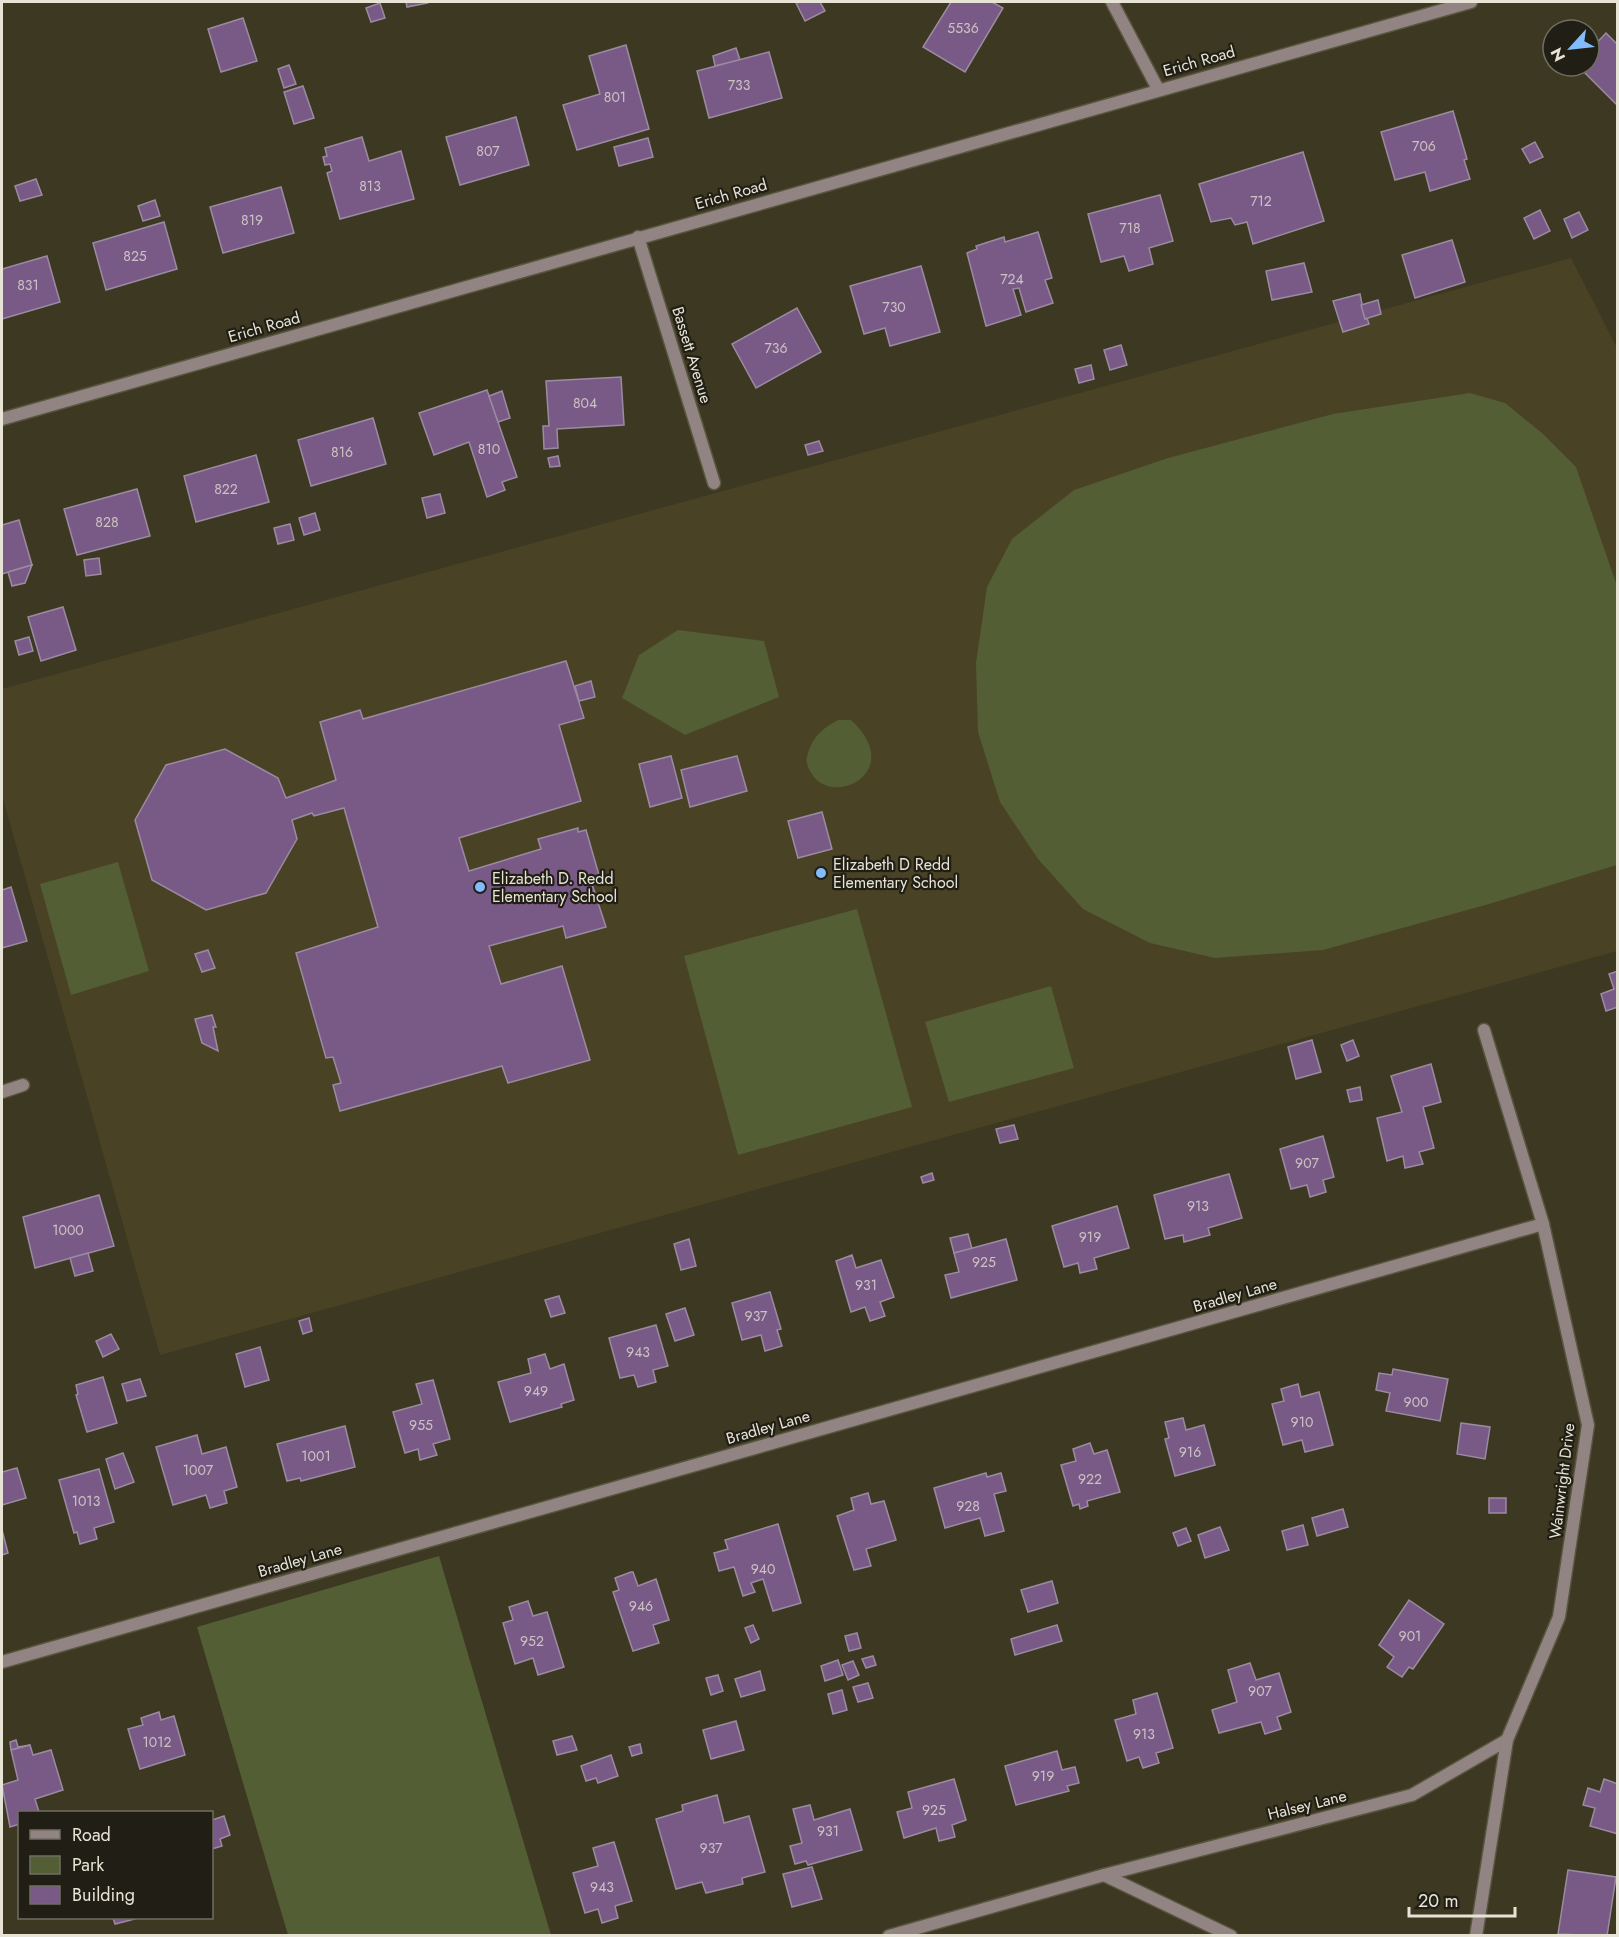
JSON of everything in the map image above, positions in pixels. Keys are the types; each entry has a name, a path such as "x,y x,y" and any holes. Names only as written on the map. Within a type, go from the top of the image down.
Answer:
{"street":[{"path":"1113,2 1158,89"},
{"name":"Erich Road","path":"2,419 1471,2"},
{"name":"Bassett Avenue","path":"638,237 714,483"},
{"name":"Wainwright Drive","path":"1476,1935 1507,1740 1559,1617 1588,1425 1543,1224 1484,1030"},
{"path":"2,1092 23,1086"},
{"name":"Bradley Lane","path":"2,1662 1543,1224"},
{"name":"Halsey Lane","path":"889,1935 1104,1875 1412,1795 1507,1740"},
{"path":"1104,1875 1231,1935"}],"shaded area":[{"name":"Elizabeth D Redd Elementary School","path":"1571,258 1617,348 1617,951 160,1355 2,795 2,689"}],"green space":[{"path":"1470,393 1505,403 1542,433 1576,467 1617,586 1617,865 1489,904 1323,950 1215,958 1150,943 1083,909 1038,859 1000,802 978,732 976,663 987,587 1012,539 1074,490 1168,458 1333,414"},
{"path":"678,630 764,641 779,697 685,735 622,698 639,655"},
{"path":"838,720 851,720 866,739 871,755 869,769 860,779 848,786 834,787 822,784 812,774 807,759 816,737 823,729"},
{"path":"118,862 149,971 71,995 40,884"},
{"path":"857,909 912,1107 738,1155 684,956"},
{"path":"1051,986 1074,1068 949,1102 925,1022"},
{"path":"439,1556 551,1935 288,1935 197,1627"}],"building":[{"path":"406,2 428,2 428,3 407,7"},
{"path":"820,2 825,11 805,21 796,3"},
{"path":"951,2 992,2 1003,8 965,72 923,47"},
{"path":"380,3 385,18 371,22 366,8"},
{"path":"243,18 257,61 221,72 208,29"},
{"path":"1606,33 1618,45 1618,106 1590,78 1601,78 1601,38"},
{"path":"626,45 649,129 577,150 563,105 600,94 589,56"},
{"path":"736,48 740,60 715,66 713,56"},
{"path":"769,52 782,98 709,118 697,71"},
{"path":"289,65 296,84 284,88 278,69"},
{"path":"303,86 314,118 294,124 284,92"},
{"path":"1453,111 1467,159 1464,160 1470,179 1430,191 1425,172 1395,180 1381,132"},
{"path":"516,117 529,165 460,185 446,137"},
{"path":"362,137 369,161 401,151 414,199 340,219 327,173 332,171 330,164 325,165 323,157 327,156 325,148"},
{"path":"648,138 653,157 619,166 614,147"},
{"path":"1535,142 1543,157 1530,163 1522,149"},
{"path":"1303,152 1324,221 1253,244 1247,222 1235,225 1231,218 1211,222 1199,184"},
{"path":"36,179 42,195 20,201 15,186"},
{"path":"281,187 294,233 223,253 210,207"},
{"path":"1160,195 1173,241 1149,248 1153,264 1129,271 1124,256 1101,262 1088,214"},
{"path":"155,200 160,216 143,221 138,206"},
{"path":"1540,210 1550,231 1534,239 1524,218"},
{"path":"1579,212 1588,230 1572,238 1564,219"},
{"path":"164,222 177,269 106,290 93,243"},
{"path":"1038,232 1052,278 1045,280 1053,303 1026,312 1019,288 1013,289 1021,315 986,326 967,253 977,249 976,246 1004,237 1005,242"},
{"path":"1452,240 1465,282 1415,298 1402,255"},
{"path":"47,256 60,302 2,319 2,269"},
{"path":"1304,263 1312,292 1272,300 1266,271"},
{"path":"921,266 940,332 890,346 885,328 864,334 850,286"},
{"path":"1360,294 1365,319 1367,318 1369,324 1343,332 1333,301"},
{"path":"1378,300 1381,314 1365,319 1361,305"},
{"path":"797,308 821,352 756,388 732,344"},
{"path":"1121,345 1127,365 1110,370 1104,350"},
{"path":"1091,365 1094,379 1079,383 1075,369"},
{"path":"621,377 624,425 557,429 558,448 544,449 543,426 549,426 546,381"},
{"path":"487,390 517,477 502,482 505,490 487,497 469,442 434,455 419,413"},
{"path":"502,391 510,418 498,422 489,396"},
{"path":"373,418 386,464 311,486 298,440"},
{"path":"819,441 823,451 808,455 805,445"},
{"path":"256,455 269,502 196,522 184,476"},
{"path":"558,456 560,466 550,467 548,458"},
{"path":"137,489 150,536 77,555 64,509"},
{"path":"440,494 445,513 427,518 422,498"},
{"path":"315,513 320,530 304,535 299,518"},
{"path":"19,520 32,565 2,574 2,525"},
{"path":"290,524 294,540 278,544 274,528"},
{"path":"99,558 101,574 86,576 84,560"},
{"path":"32,565 25,583 12,586 8,572"},
{"path":"63,607 76,650 41,661 28,617"},
{"path":"29,637 33,651 19,655 15,641"},
{"name":"Elizabeth D. Redd Elementary School","path":"566,661 584,718 559,725 581,801 459,838 469,871 541,849 538,839 578,828 578,832 586,830 599,875 590,878 606,927 566,938 563,926 489,946 501,984 562,966 590,1060 508,1083 502,1066 340,1111 333,1085 341,1083 333,1057 326,1058 296,953 378,927 344,808 314,816 312,813 292,820 297,839 266,893 206,910 152,880 135,820 166,765 225,749 278,778 286,798 336,780 320,722 360,710 363,719"},
{"path":"591,681 595,697 579,701 575,686"},
{"path":"671,756 682,798 650,807 639,764"},
{"path":"737,756 747,791 690,807 681,770"},
{"path":"822,812 832,849 798,858 788,821"},
{"path":"11,887 27,941 2,948 2,890"},
{"path":"208,950 215,968 202,972 195,954"},
{"path":"1618,971 1618,1007 1606,1011 1601,994 1614,989 1609,974"},
{"path":"212,1015 216,1027 213,1027 218,1051 202,1043 195,1019"},
{"path":"1312,1040 1321,1072 1296,1079 1288,1047"},
{"path":"1353,1040 1359,1056 1347,1061 1341,1045"},
{"path":"1431,1064 1441,1102 1423,1107 1434,1148 1419,1152 1423,1164 1405,1168 1403,1156 1387,1161 1377,1118 1402,1112 1391,1076"},
{"path":"1360,1087 1362,1100 1350,1102 1347,1090"},
{"path":"1014,1125 1018,1139 1000,1143 996,1129"},
{"path":"1323,1136 1334,1177 1323,1180 1326,1192 1310,1197 1307,1185 1291,1189 1280,1149"},
{"path":"932,1173 934,1180 923,1183 921,1177"},
{"path":"1229,1174 1242,1218 1208,1228 1210,1235 1184,1242 1183,1235 1165,1239 1154,1195"},
{"path":"99,1195 114,1246 35,1268 23,1217"},
{"path":"1117,1206 1129,1248 1094,1258 1097,1269 1080,1273 1078,1263 1064,1267 1052,1226"},
{"path":"968,1234 972,1249 954,1253 950,1238"},
{"path":"689,1239 696,1266 681,1270 674,1244"},
{"path":"1006,1239 1017,1280 951,1298 945,1275 959,1272 954,1253"},
{"path":"88,1253 93,1271 75,1276 70,1258"},
{"path":"852,1255 856,1268 881,1260 894,1297 880,1302 885,1316 870,1321 865,1307 851,1312 836,1261"},
{"path":"770,1292 781,1329 777,1330 782,1346 765,1351 761,1335 742,1340 732,1303"},
{"path":"559,1296 565,1313 551,1317 545,1300"},
{"path":"685,1308 694,1335 675,1341 666,1314"},
{"path":"309,1318 312,1331 303,1334 299,1321"},
{"path":"656,1325 668,1366 653,1370 656,1382 638,1387 634,1375 620,1378 609,1338"},
{"path":"111,1334 119,1349 103,1357 96,1341"},
{"path":"260,1347 269,1380 245,1387 236,1354"},
{"path":"545,1354 550,1369 564,1364 574,1400 561,1404 562,1407 510,1422 498,1382 531,1373 528,1359"},
{"path":"1393,1369 1448,1379 1440,1421 1386,1411 1390,1393 1376,1390 1379,1373 1392,1375"},
{"path":"103,1377 117,1423 87,1432 76,1395 78,1394 76,1385"},
{"path":"140,1379 146,1396 127,1401 122,1384"},
{"path":"433,1380 450,1439 433,1444 437,1455 420,1460 418,1449 405,1453 393,1412 422,1404 416,1384"},
{"path":"1298,1384 1301,1397 1319,1392 1333,1445 1305,1452 1302,1440 1283,1445 1272,1404 1284,1401 1281,1389"},
{"path":"1183,1418 1186,1430 1204,1425 1215,1465 1175,1476 1165,1439 1169,1438 1165,1422"},
{"path":"1461,1423 1490,1427 1485,1459 1457,1454"},
{"path":"345,1426 355,1467 301,1481 300,1478 287,1481 277,1444"},
{"path":"197,1435 202,1454 226,1447 237,1487 224,1491 227,1503 210,1508 206,1495 173,1505 156,1447"},
{"path":"1090,1443 1094,1454 1107,1450 1120,1492 1087,1501 1088,1506 1080,1509 1079,1504 1073,1506 1061,1465 1076,1461 1073,1449"},
{"path":"123,1453 134,1482 115,1489 106,1459"},
{"path":"17,1468 26,1498 2,1505 2,1472"},
{"path":"99,1469 114,1522 94,1528 97,1539 80,1544 77,1532 74,1533 59,1480"},
{"path":"986,1473 987,1477 1001,1473 1006,1491 994,1494 1004,1531 985,1536 980,1518 945,1528 934,1488"},
{"path":"868,1493 871,1504 884,1501 896,1540 866,1549 871,1566 854,1570 837,1516 854,1510 851,1498"},
{"path":"1489,1498 1506,1498 1506,1513 1489,1513"},
{"path":"1343,1509 1348,1527 1317,1536 1312,1518"},
{"path":"778,1524 801,1603 773,1611 763,1579 751,1583 755,1592 743,1596 734,1567 719,1571 714,1553 728,1549 725,1540"},
{"path":"1303,1525 1308,1545 1287,1550 1282,1531"},
{"path":"1220,1527 1229,1550 1205,1558 1198,1535"},
{"path":"1186,1528 1191,1541 1178,1546 1173,1533"},
{"path":"2,1530 8,1553 2,1555"},
{"path":"631,1572 638,1586 656,1579 669,1620 653,1625 659,1643 633,1651 613,1592 619,1590 615,1578"},
{"path":"1052,1581 1058,1603 1028,1612 1021,1590"},
{"path":"1409,1600 1444,1624 1413,1669 1409,1667 1402,1677 1387,1667 1394,1657 1379,1645"},
{"path":"528,1601 533,1616 547,1612 564,1667 538,1675 533,1658 515,1664 503,1623 513,1620 509,1607"},
{"path":"753,1625 759,1639 751,1643 745,1628"},
{"path":"1057,1625 1062,1641 1015,1655 1011,1639"},
{"path":"857,1633 861,1648 849,1651 845,1636"},
{"path":"873,1656 876,1665 866,1668 862,1659"},
{"path":"838,1660 843,1675 825,1681 821,1666"},
{"path":"853,1661 859,1675 848,1680 842,1665"},
{"path":"1250,1663 1256,1680 1279,1673 1291,1712 1277,1717 1281,1729 1265,1734 1261,1722 1219,1733 1212,1710 1237,1702 1228,1670"},
{"path":"760,1671 765,1690 741,1697 735,1679"},
{"path":"718,1675 723,1691 711,1695 706,1678"},
{"path":"868,1683 873,1698 858,1702 853,1687"},
{"path":"842,1690 847,1710 833,1714 828,1694"},
{"path":"1157,1693 1173,1748 1156,1753 1159,1763 1143,1768 1139,1757 1127,1761 1115,1720 1136,1714 1133,1700"},
{"path":"159,1712 161,1720 174,1716 185,1755 140,1769 128,1729 143,1725 141,1718"},
{"path":"736,1721 744,1750 711,1759 703,1730"},
{"path":"572,1736 577,1750 557,1755 553,1741"},
{"path":"16,1740 18,1747 30,1745 11,1750 10,1742"},
{"path":"640,1744 642,1753 632,1756 629,1747"},
{"path":"30,1745 33,1755 51,1750 63,1790 35,1799 39,1811 18,1811 18,1825 10,1827 2,1785 18,1780 11,1750"},
{"path":"1057,1751 1062,1770 1075,1767 1079,1783 1067,1786 1069,1791 1016,1805 1005,1766"},
{"path":"611,1755 618,1776 598,1783 596,1778 586,1781 581,1766"},
{"path":"954,1779 966,1820 952,1825 955,1837 939,1841 936,1828 904,1838 897,1812 912,1808 908,1792"},
{"path":"1604,1779 1618,1784 1618,1834 1590,1826 1595,1808 1583,1805 1588,1788 1600,1792"},
{"path":"717,1795 724,1823 749,1816 765,1872 742,1878 743,1884 706,1893 702,1882 676,1889 656,1819 683,1811 682,1805"},
{"path":"810,1805 814,1820 850,1809 862,1850 808,1865 806,1861 795,1864 790,1846 802,1843 793,1809"},
{"path":"224,1816 230,1835 220,1839 222,1846 213,1849 213,1820"},
{"path":"614,1842 632,1901 615,1906 618,1918 602,1923 598,1909 585,1913 573,1873 598,1866 593,1848"},
{"path":"812,1867 822,1899 792,1907 783,1874"},
{"path":"1568,1870 1616,1877 1607,1936 1558,1934"},
{"path":"113,1919 135,1919 115,1924"}],"place":[{"name":"Elizabeth D Redd Elementary School","path":"821,873"},
{"name":"Elizabeth D. Redd Elementary School","path":"480,887"}]}
